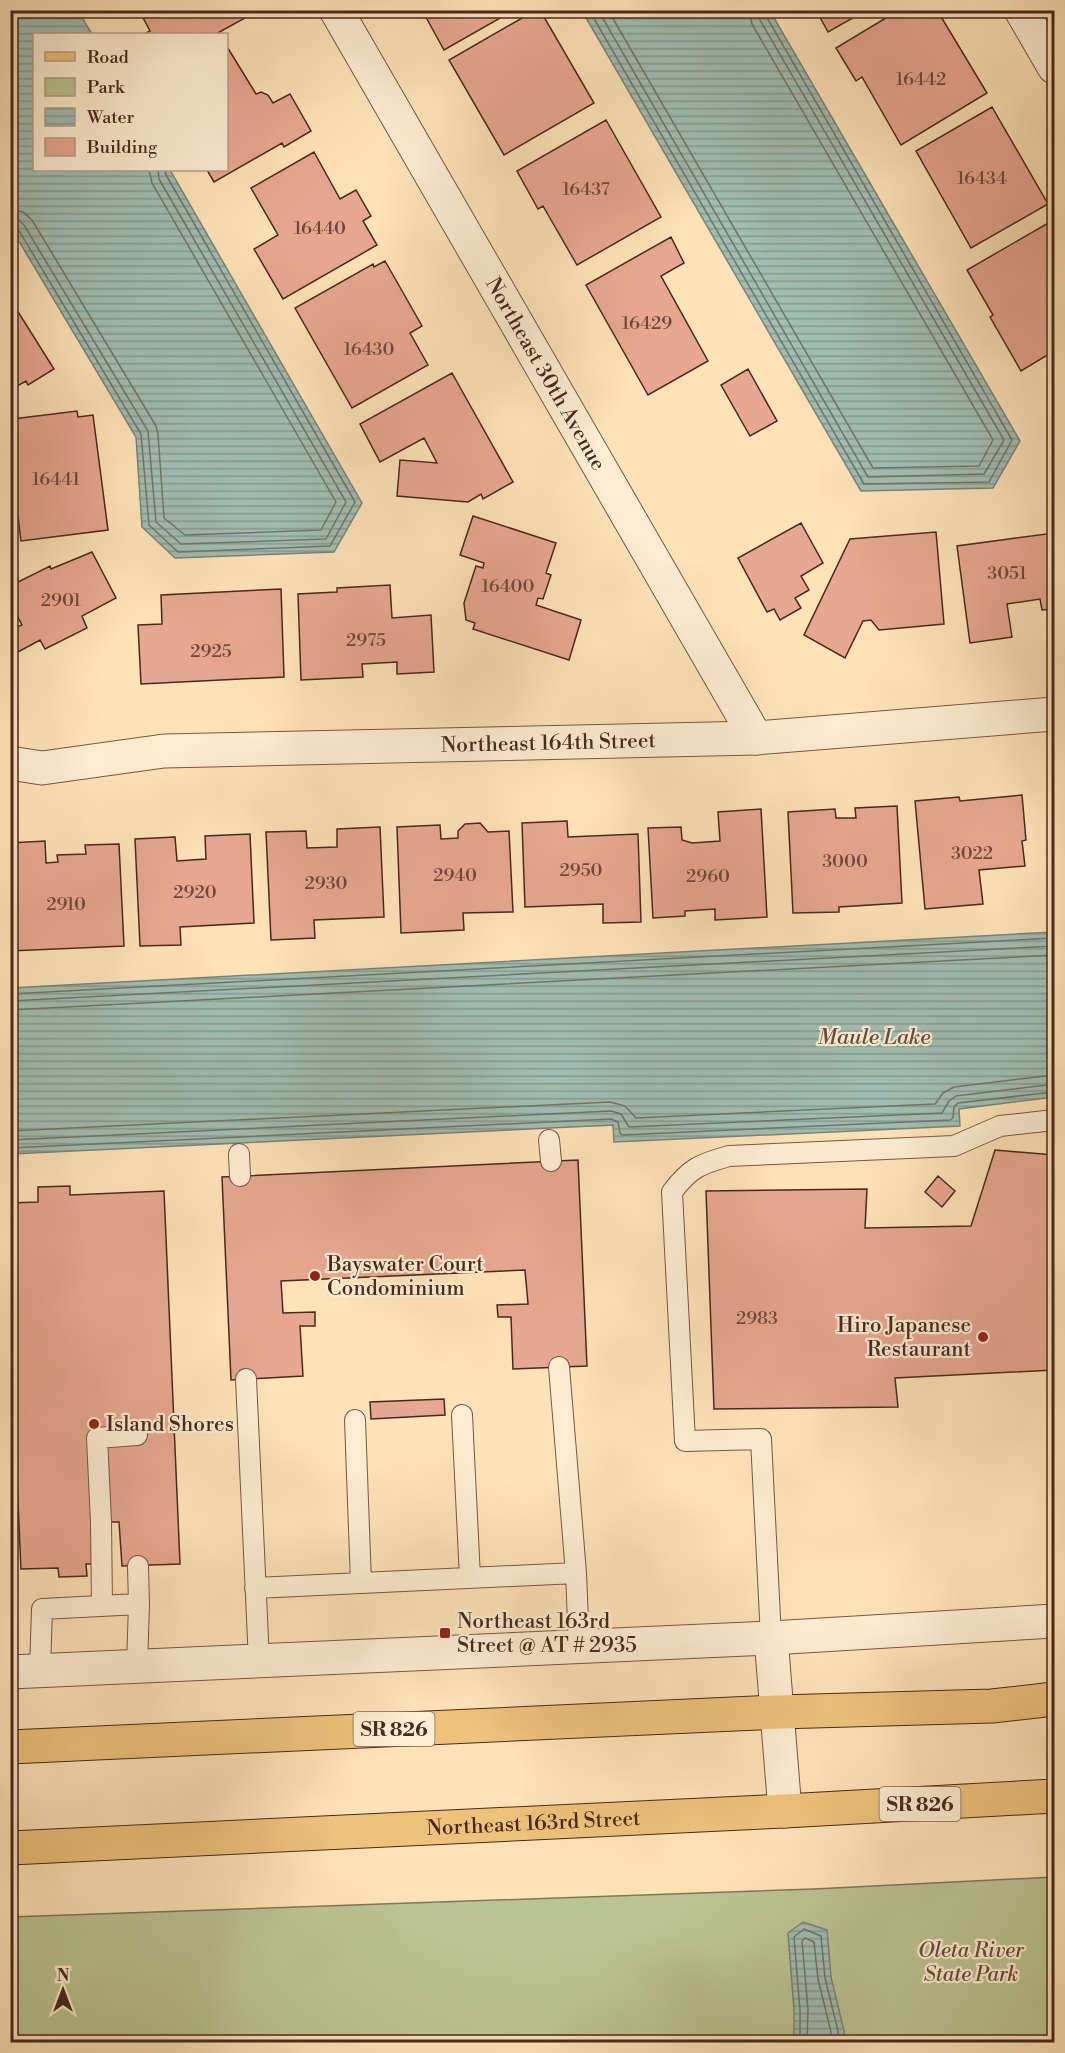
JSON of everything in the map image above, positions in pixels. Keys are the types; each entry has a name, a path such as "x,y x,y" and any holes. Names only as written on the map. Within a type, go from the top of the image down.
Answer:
{"main road":[{"name":"SR 826","path":"10,1747 778,1712 992,1706 1054,1699"},
{"name":"Northeast 163rd Street","path":"10,1848 1054,1796"}],"street":[{"name":"Northeast 30th Avenue","path":"336,10 756,738"},
{"path":"1022,10 1054,67"},
{"name":"Northeast 164th Street","path":"10,763 42,768 164,751 756,738 1054,714"},
{"path":"25,1671 771,1638 1054,1621"},
{"path":"771,1638 785,1811"}],"lane":[{"path":"771,1638 761,1439 685,1441 672,1192 684,1176 704,1163 729,1156 954,1146 1000,1126 1054,1120"},
{"path":"549,1140 551,1161"},
{"path":"239,1154 240,1176"},
{"path":"559,1367 576,1573 579,1647"},
{"path":"246,1379 259,1661"},
{"path":"462,1415 470,1578"},
{"path":"355,1420 361,1583"},
{"path":"102,1606 101,1522 96,1438 137,1436"},
{"path":"137,1666 138,1566"},
{"path":"255,1588 576,1573"},
{"path":"25,1671 42,1609 139,1604"}],"green space":[{"name":"Oleta River State Park","path":"1054,1877 1054,2042 11,2042 10,1917 814,1889"}],"water":[{"path":"11,10 78,11 91,33 33,33 33,171 171,171 362,503 334,552 175,558 142,527 136,437 11,228"},
{"path":"582,11 770,11 1020,441 993,488 861,491"},
{"name":"Maule Lake","path":"1054,932 1054,1097 959,1109 960,1126 614,1142 613,1125 11,1154 11,988"},
{"path":"803,1922 827,1930 831,1977 844,2031 843,2042 794,2042 788,1933"}],"building":[{"path":"139,10 240,10 245,18 218,33 146,33 150,31"},
{"path":"422,10 514,10 444,50"},
{"path":"536,10 540,10 594,103 504,155 449,60"},
{"path":"816,10 867,10 828,32"},
{"path":"899,10 937,10 987,93 901,145 862,77 856,81 836,48"},
{"path":"228,48 256,94 261,92 268,95 273,103 290,94 311,131 284,147 282,143 214,182 208,171 228,171"},
{"path":"992,107 1048,204 971,248 916,151"},
{"path":"606,120 661,217 577,265 543,206 538,209 517,171"},
{"path":"314,152 340,199 356,190 371,216 363,221 377,245 283,299 254,249 278,235 251,188"},
{"path":"1050,222 1054,230 1054,351 1021,371 990,317 993,315 967,270"},
{"path":"671,237 684,263 661,276 708,361 648,395 586,285"},
{"path":"385,261 422,326 410,333 428,365 352,408 295,308 373,264 374,267"},
{"path":"10,299 54,369 28,385 26,381 10,390"},
{"path":"748,369 777,421 750,436 721,385"},
{"path":"452,373 513,482 483,499 481,494 468,502 397,496 400,460 437,463 424,438 380,462 360,424"},
{"path":"77,411 78,417 93,415 108,530 21,541 18,516 10,517 10,442 15,441 13,419"},
{"path":"473,516 556,543 546,573 551,575 543,599 538,598 536,605 581,620 569,660 473,629 475,623 466,620 464,603 476,566 483,568 484,563 460,555"},
{"path":"801,523 823,563 801,576 809,590 795,598 801,608 780,620 774,609 767,612 738,558"},
{"path":"936,532 944,624 879,630 871,620 863,621 845,658 804,635 850,539"},
{"path":"1054,533 1054,609 1042,610 1040,599 1007,604 1012,637 970,643 957,546"},
{"path":"92,552 116,598 82,616 87,628 45,649 40,640 18,652 10,638 10,630 22,625 10,603 10,586 50,566 51,569"},
{"path":"390,585 392,618 431,615 434,672 397,674 397,662 362,664 363,677 301,680 298,594 337,592 337,588"},
{"path":"281,589 284,677 141,684 138,625 162,624 161,595"},
{"path":"1022,795 1026,840 1022,841 1025,866 979,870 983,904 925,909 915,801 959,797 960,801"},
{"path":"1049,799 1054,799 1054,834"},
{"path":"897,806 902,903 839,907 839,912 793,913 788,812 835,809 836,818 856,818 855,808"},
{"path":"761,809 767,917 715,920 715,909 685,911 685,916 653,918 648,828 681,827 682,840 692,843 720,841 718,812"},
{"path":"567,821 568,837 638,834 641,922 603,923 603,904 525,907 522,823"},
{"path":"480,823 488,832 509,831 513,912 463,913 464,930 401,933 397,827 440,825 441,839 458,838 458,831 465,824"},
{"path":"380,827 384,917 314,920 315,938 271,940 266,832 306,831 307,848 337,847 337,829"},
{"path":"250,834 254,923 180,927 181,945 140,946 135,839 175,837 177,861 206,859 205,836"},
{"path":"45,841 46,863 58,862 57,855 86,854 85,845 119,844 124,946 10,951 10,843"},
{"path":"995,1150 1054,1155 1054,1370 895,1378 898,1407 714,1409 706,1191 867,1189 865,1228 971,1226"},
{"name":"Bayswater Court Condominium","path":"578,1160 587,1366 513,1369 511,1317 498,1317 497,1305 528,1304 525,1270 281,1281 283,1313 315,1312 315,1326 300,1326 303,1376 231,1380 222,1177"},
{"path":"938,1176 955,1191 942,1207 925,1192"},
{"name":"Island Shores","path":"70,1186 70,1195 164,1191 180,1564 122,1566 119,1522 94,1522 96,1564 86,1564 87,1576 59,1577 58,1568 21,1569 10,1327 10,1203 38,1202 38,1187"},
{"path":"444,1399 445,1415 371,1419 370,1402"}],"place":[{"name":"Bayswater Court Condominium","path":"315,1276"},
{"name":"Hiro Japanese Restaurant","path":"983,1337"},
{"name":"Island Shores","path":"94,1424"},
{"name":"Northeast 163rd Street @ AT # 2935","path":"445,1633"}]}
